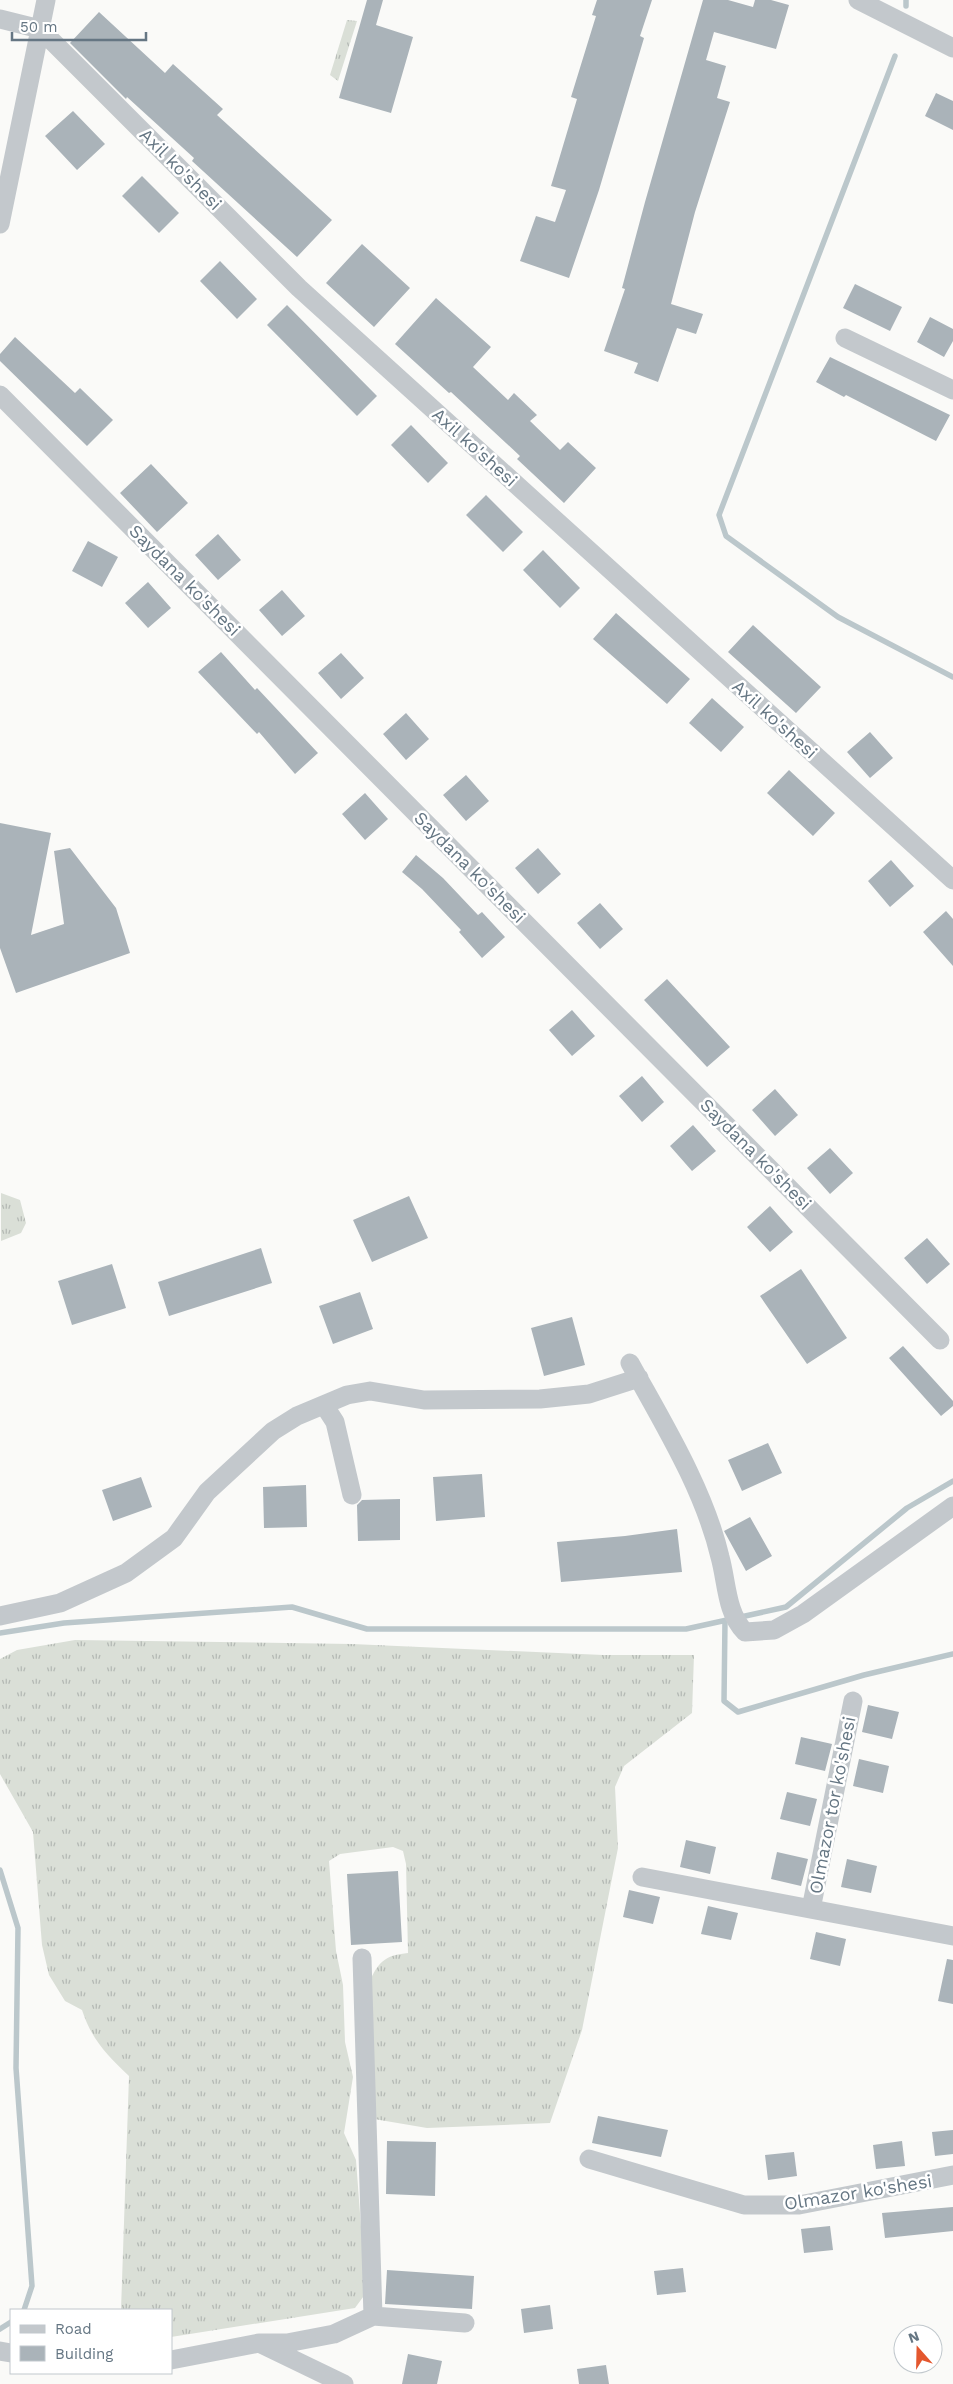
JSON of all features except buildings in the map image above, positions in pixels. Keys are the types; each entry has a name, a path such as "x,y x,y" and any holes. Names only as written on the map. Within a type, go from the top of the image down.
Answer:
{"street":[{"path":"0,224 4,186 46,0"},
{"path":"858,0 953,48"},
{"path":"0,20 40,29"},
{"name":"Axil ko'shesi","path":"40,29 299,288 953,880"},
{"path":"845,338 953,390"},
{"name":"Saydana ko'shesi","path":"0,395 940,1340"},
{"path":"0,1616 60,1603 126,1573 174,1538 207,1492 273,1431 297,1416 347,1395 370,1391 424,1400 540,1399 589,1394 634,1370 707,1513 720,1557 731,1610 739,1626 745,1632 774,1630 803,1614 953,1506"},
{"path":"324,1405 335,1422 352,1495"},
{"name":"Olmazor tor ko'shesi","path":"811,1909 853,1701"},
{"name":"Olmazor tor ko'shesi","path":"642,1877 953,1936"},
{"path":"362,1958 373,2316"},
{"name":"Olmazor ko'shesi","path":"589,2159 744,2205 799,2205 953,2176"},
{"path":"172,2360 259,2343 287,2343 334,2334 373,2316 465,2323"},
{"path":"259,2343 344,2384"}],"green space":[{"path":"347,20 357,21 338,81 330,75"},
{"path":"1,1193 20,1200 26,1223 21,1233 1,1241"},
{"path":"75,1640 352,1644 603,1655 694,1655 692,1713 624,1766 615,1787 618,1848 582,2030 550,2123 427,2128 374,2119 371,1979 377,1967 385,1960 395,1955 408,1953 406,1864 403,1851 393,1847 340,1854 329,1861 336,1951 343,1985 345,2042 353,2077 344,2133 356,2160 366,2293 355,2308 172,2337 172,2309 121,2309 129,2076 113,2061 95,2038 82,2010 65,2001 49,1975 42,1945 33,1832 0,1774 0,1659 17,1650"}],"waterway":[{"path":"906,0 906,6"},
{"path":"895,56 719,515 726,536 838,617 953,677"},
{"path":"0,1633 64,1623 292,1607 367,1629 686,1629 786,1607 907,1508 953,1481"},
{"path":"725,1621 724,1701 738,1712 864,1675 953,1654"},
{"path":"0,1870 18,1928 16,2068 32,2286 24,2309"},
{"path":"0,2329 10,2323"}]}
